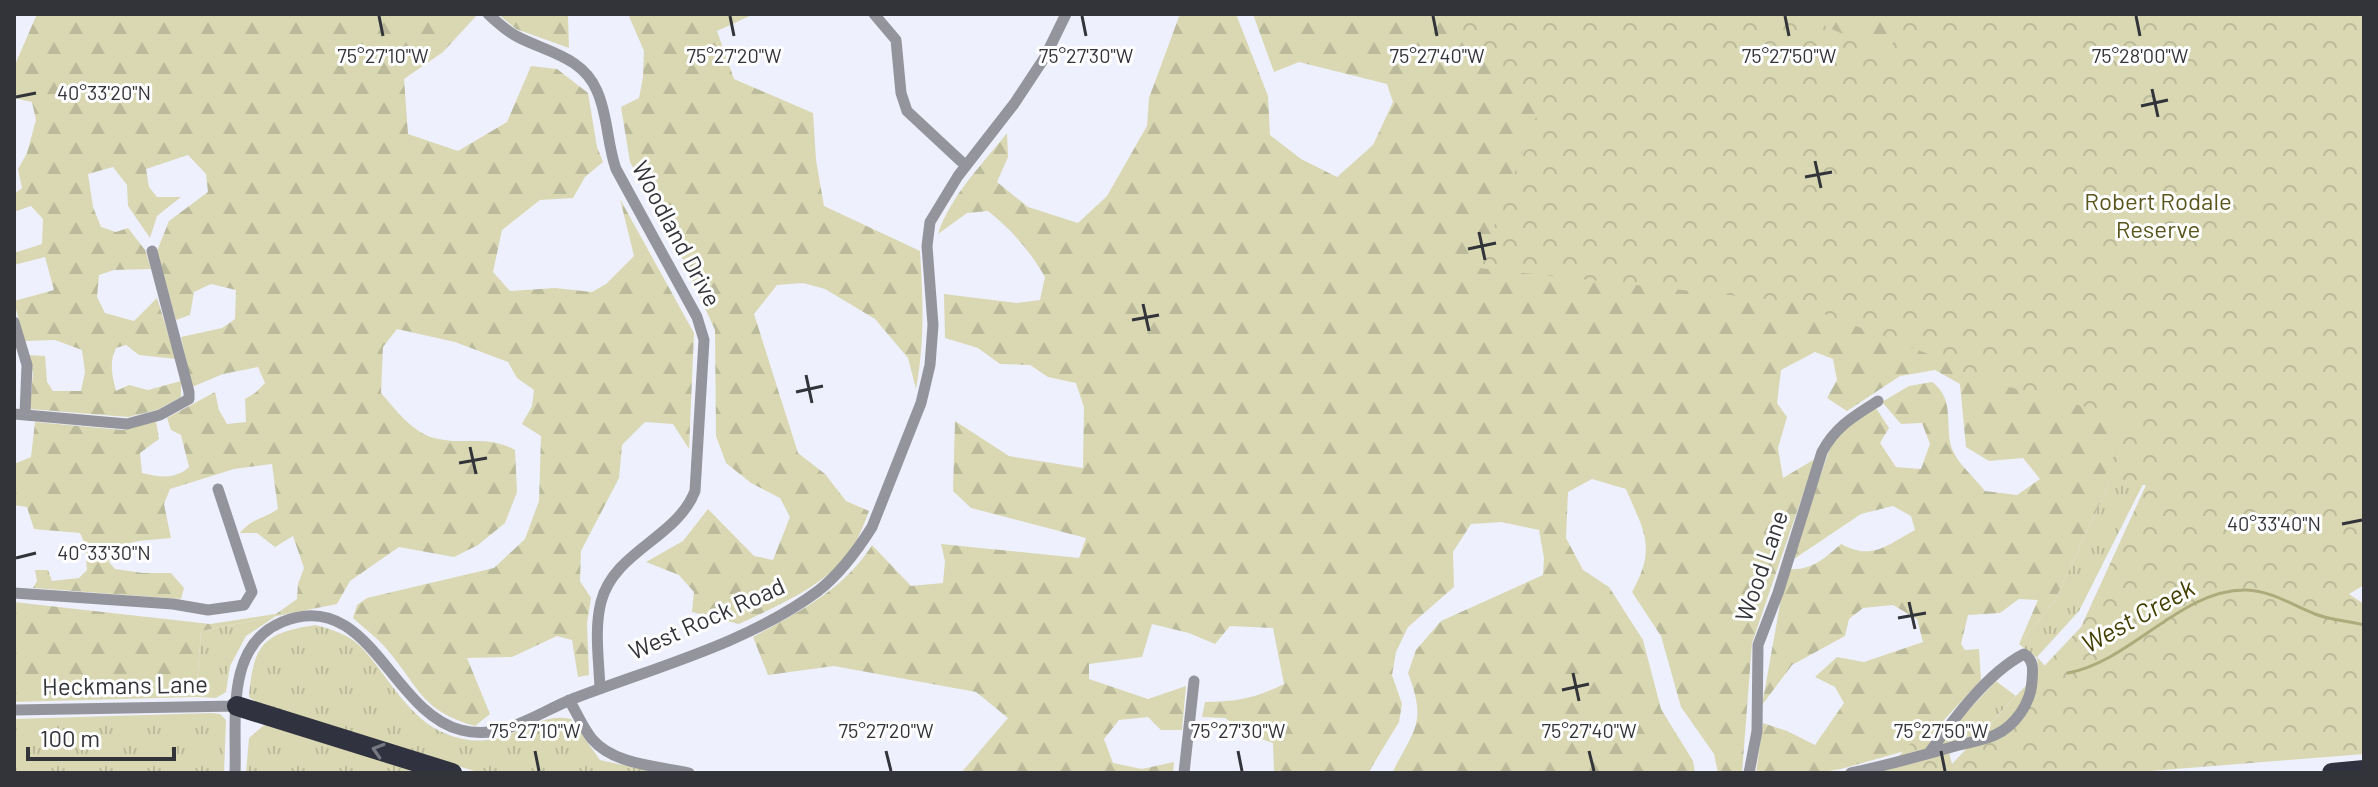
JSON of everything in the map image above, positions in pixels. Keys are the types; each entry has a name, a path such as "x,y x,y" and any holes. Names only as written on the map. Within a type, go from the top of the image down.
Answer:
{"highway":[{"path":"237,706 452,773"},
{"path":"2332,773 2364,770"}],"street":[{"name":"Woodland Drive","path":"488,14 515,36 573,61 592,80 601,103 616,169 697,317 704,340 695,491 677,521 619,569 607,587 598,616 600,689"},
{"path":"874,14 896,40 901,93 907,111 966,166"},
{"name":"West Rock Road","path":"235,773 242,664 257,639 289,619 310,616 333,620 356,632 423,709 436,720 461,731 475,733 500,730 569,700 715,645 769,620 819,590 860,547 880,511 921,403 930,365 933,333 927,234 935,210 1014,104 1045,57 1066,14"},
{"path":"14,322 27,365 20,414 127,424 160,415 189,399 152,251"},
{"name":"Wood Lane","path":"1749,773 1757,731 1758,645 1778,593 1822,452 1847,420 1878,401"},
{"path":"14,593 173,604 208,610 244,605 252,592 218,489"},
{"path":"1851,773 1929,753 1994,736 2010,726 2032,690 2032,661 2029,657 2024,654 2003,668 1955,719 1929,753"},
{"path":"1184,773 1194,681"},
{"path":"569,700 589,736 605,751 626,760 689,773"},
{"name":"Heckmans Lane","path":"14,710 237,706"}],"green space":[{"path":"37,14 478,14 443,52 404,79 408,134 458,151 507,122 531,66 557,69 588,93 597,147 603,162 585,177 573,198 540,200 502,230 493,272 510,291 555,288 592,292 606,284 634,256 620,199 694,333 689,449 673,424 645,422 622,445 619,478 581,551 580,581 591,598 587,623 589,675 578,677 572,640 557,636 512,657 467,658 490,714 475,726 444,714 433,706 386,648 353,618 357,605 367,598 494,568 525,539 539,501 541,436 522,424 532,406 534,390 517,378 508,362 455,342 397,329 383,347 381,393 405,420 426,435 445,440 494,442 515,450 517,492 505,523 478,545 454,557 399,547 350,581 337,604 201,631 196,697 14,702 14,602 210,624 276,614 297,599 304,568 293,536 275,547 257,533 240,533 278,509 272,464 234,469 170,489 164,504 171,538 114,547 109,562 115,569 171,573 184,588 181,599 33,588 37,581 35,570 48,570 52,581 79,578 87,570 85,544 80,533 34,529 27,507 14,505 14,464 31,457 35,422 123,430 156,421 159,439 140,453 142,473 173,476 189,467 181,435 171,430 167,418 215,392 219,410 227,424 246,422 245,399 265,383 258,367 223,374 192,387 181,337 222,328 235,319 236,290 211,284 194,292 190,315 176,320 157,251 169,221 208,192 206,174 188,155 146,169 149,187 157,197 181,197 157,216 150,238 128,206 127,185 113,167 88,174 93,207 101,227 116,232 128,228 145,250 151,269 114,270 99,275 97,297 105,313 134,321 157,298 176,359 139,355 126,345 116,348 112,374 116,391 129,385 148,390 181,381 181,397 157,410 128,417 30,409 33,372 27,355 45,356 47,382 53,391 81,391 85,372 82,350 55,340 24,341 14,301 54,290 45,257 14,265 14,253 42,244 43,219 31,206 14,212 14,194 22,188 18,169 27,153 36,120 32,102 14,98 14,67"},
{"path":"498,14 574,14 568,16 569,48 516,29"},
{"path":"628,14 754,14 717,31 734,79 813,113 816,160 824,206 920,251 922,320 916,389 908,358 875,319 825,289 803,283 777,285 754,314 798,453 825,474 846,501 869,511 853,547 838,566 803,592 739,624 692,612 694,592 679,575 646,562 683,541 708,509 754,556 773,560 790,517 780,498 751,483 726,463 716,436 715,330 677,247 630,162 621,107 639,98 644,51"},
{"path":"1180,14 1236,14 1268,96 1270,135 1301,159 1337,177 1373,145 1393,102 1387,84 1299,62 1274,72 1253,14 2328,14 2054,602 2019,644 2038,600 2019,599 2000,613 1968,615 1961,644 1965,650 1979,649 1981,680 1919,747 1816,773 1756,773 1763,723 1815,745 1844,703 1835,687 1815,677 1837,657 1864,662 1923,642 1917,619 1893,605 1863,608 1849,619 1845,636 1792,665 1762,705 1789,569 1811,566 1841,544 1871,551 1915,530 1911,516 1893,506 1861,514 1791,561 1831,445 1847,425 1876,408 1889,428 1880,443 1896,467 1921,469 1930,444 1922,423 1901,424 1882,402 1909,386 1932,382 1940,389 1947,406 1953,451 1985,491 2017,495 2040,479 2023,458 1989,461 1966,447 1960,384 1935,370 1900,376 1847,411 1827,398 1837,380 1833,359 1815,352 1781,370 1777,403 1787,417 1778,448 1783,478 1815,459 1752,643 1742,773 1718,773 1714,754 1681,707 1661,636 1632,592 1640,576 1646,551 1642,529 1626,489 1592,479 1568,492 1566,538 1583,570 1609,587 1643,640 1661,709 1693,761 1695,773 1392,773 1416,725 1417,703 1408,673 1416,650 1441,621 1543,575 1544,558 1539,530 1501,522 1471,524 1453,552 1454,587 1408,627 1396,652 1392,675 1402,704 1399,722 1368,773 1274,772 1273,743 1248,734 1225,718 1202,717 1205,702 1246,698 1284,684 1273,628 1230,626 1215,644 1189,633 1152,624 1142,657 1089,664 1089,679 1148,699 1186,686 1182,730 1161,730 1148,717 1119,720 1104,739 1113,763 1142,769 1174,762 1173,773 961,773 1008,718 976,692 834,666 768,675 753,637 803,609 834,587 861,561 872,545 911,586 943,583 945,561 941,544 1079,558 1086,538 971,508 953,491 955,421 1009,456 1083,468 1084,407 1076,383 1048,377 1030,365 1000,364 978,348 945,338 944,294 1017,303 1040,300 1045,277 1020,241 988,211 967,213 938,234 959,194 1007,133 1008,157 997,182 1028,207 1078,223 1107,196 1147,126 1149,98"},
{"name":"Robert Rodale Reserve","path":"1437,14 1798,14 1888,54 1905,14 2364,14 2364,585 2349,594 2364,604 2364,754 2125,773 1835,773 1897,758 1939,713 1952,764 2081,627 2146,485 2100,485 2132,419 1952,372 1954,364 1794,302 1478,268 1539,109"},
{"path":"2328,14 2364,14 2310,153 2079,611 2037,657 2143,773 2076,773 2040,691 2037,658 2019,644 2054,602"},
{"path":"276,616 246,636 230,666 226,692 216,698 196,697 201,631"},
{"path":"315,625 338,632 359,645 421,719 449,735 487,740 542,721 571,719 600,760 659,773 481,773 263,707 249,697 254,665 264,644 284,632"},
{"path":"1996,681 2016,696 1978,736 1946,744 1945,735"},
{"path":"220,714 226,720 224,773 14,773 14,719"},
{"path":"269,724 427,773 246,773 249,738"}],"waterway":[{"name":"West Creek","path":"2068,673 2114,655 2178,613 2222,593 2246,590 2265,593 2321,616 2364,625"}]}
